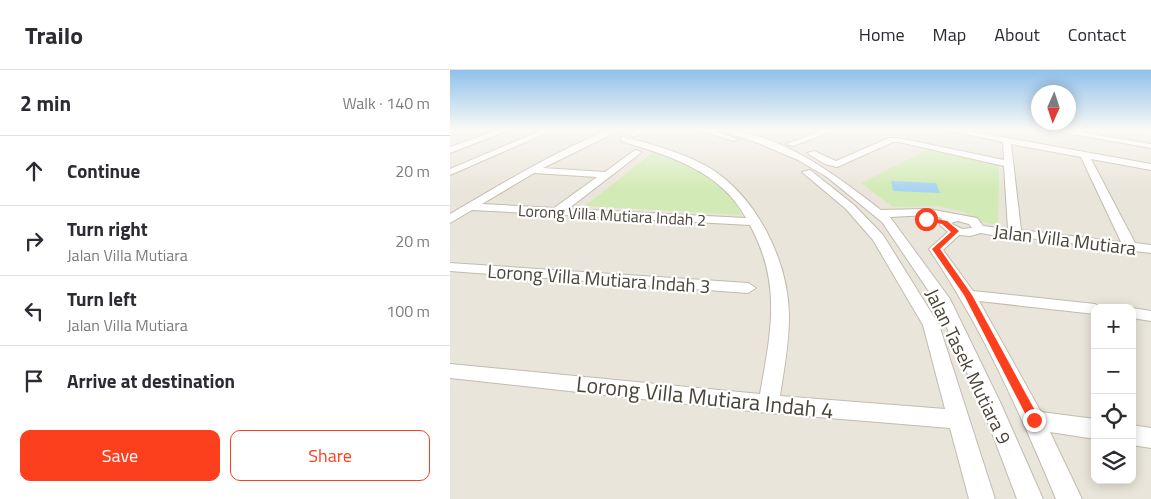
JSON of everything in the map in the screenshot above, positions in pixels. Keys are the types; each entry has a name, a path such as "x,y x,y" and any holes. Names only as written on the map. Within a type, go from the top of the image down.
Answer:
{"street":[{"path":"450,172 502,150"},
{"path":"450,219 532,169 572,150"},
{"path":"663,150 708,171 737,195 754,222 768,252 777,288 781,316 768,404"},
{"path":"764,150 791,161 823,183 850,207 878,238 931,325 982,499"},
{"name":"Jalan Tasek Mutiara 9","path":"782,150 830,175 883,217 942,300 991,404 1030,499"},
{"path":"803,150 828,162 837,164 871,150"},
{"path":"942,150 1008,164"},
{"path":"1007,150 1015,235"},
{"path":"1054,150 1151,167"},
{"path":"556,212 608,176 638,152"},
{"path":"1085,156 1130,247"},
{"path":"532,169 608,176"},
{"name":"Lorong Villa Mutiara Indah 2","path":"470,207 754,222"},
{"path":"883,217 926,219 953,224 936,249 968,295 1034,420 1069,499"},
{"name":"Jalan Villa Mutiara","path":"953,224 973,221 979,229 1015,235 1151,249"},
{"name":"Lorong Villa Mutiara Indah 3","path":"450,267 748,288"},
{"path":"968,295 1091,309"},
{"path":"1136,314 1151,316"},
{"name":"Lorong Villa Mutiara Indah 4","path":"450,371 768,404 960,420"},
{"path":"1034,420 1091,428"},
{"path":"1136,436 1151,438"}],"shaded area":[{"path":"450,150 1151,150 1151,499 450,499"}],"green space":[{"path":"927,150 999,164 998,225 980,222 964,212 938,206 893,207 861,183"},
{"path":"653,152 691,166 709,177 728,192 742,215 585,206"}],"water":[{"path":"891,181 936,183 940,193 893,191"}],"route":[{"path":"926,219 945,223 956,231 936,249 941,259 968,295 1034,420"}]}
